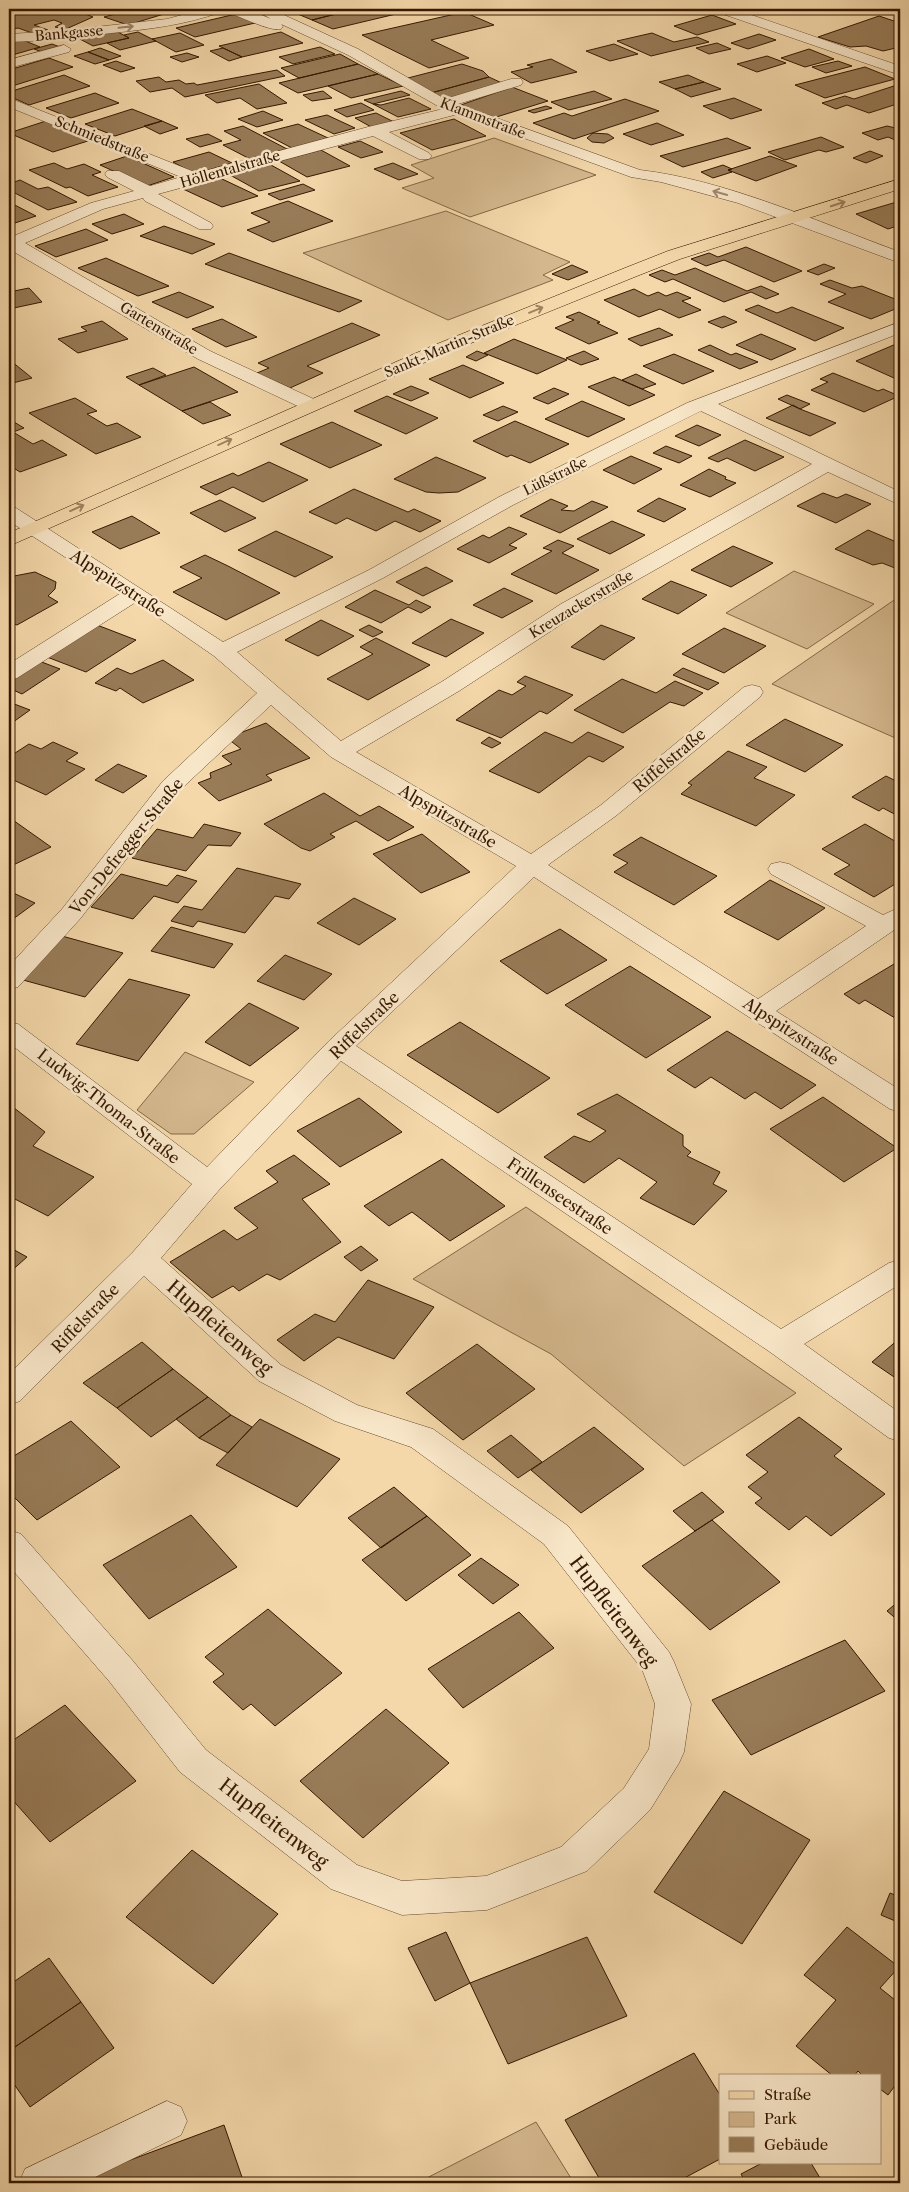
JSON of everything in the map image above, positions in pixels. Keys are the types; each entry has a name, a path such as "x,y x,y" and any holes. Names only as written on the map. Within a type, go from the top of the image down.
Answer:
{"main road":[{"name":"Sankt-Martin-Straße","path":"792,214 900,168"},
{"name":"Sankt-Martin-Straße","path":"16,520 312,405 438,350 766,218 792,214 900,184"},
{"name":"Sankt-Martin-Straße","path":"275,403 448,329 741,217"},
{"name":"Sankt-Martin-Straße","path":"9,540 16,520 60,497 134,464"}],"street":[{"path":"9,10 14,9"},
{"name":"Bankgasse","path":"9,64 62,42 181,21 216,9"},
{"name":"Klammstraße","path":"230,9 241,11 276,26 310,32"},
{"path":"265,11 284,9"},
{"path":"722,9 900,70"},
{"name":"Klammstraße","path":"265,11 353,52 450,107 637,174 662,177 744,200 766,218"},
{"name":"Bankgasse","path":"9,38 62,42"},
{"name":"Höllentalstraße","path":"10,243 97,206 373,130 450,107 516,82"},
{"name":"Schmiedstraße","path":"9,102 196,178"},
{"path":"373,130 424,156"},
{"path":"113,174 149,192 151,198 205,226"},
{"name":"Klammstraße","path":"637,174 648,182 724,210"},
{"name":"Klammstraße","path":"741,217 766,218 792,214 900,258"},
{"name":"Gartenstraße","path":"10,243 204,355 312,405"},
{"name":"Lüßstraße","path":"222,651 376,574 506,501 702,404 900,327"},
{"path":"702,404 900,499"},
{"name":"Kreuzackerstraße","path":"340,752 451,686 569,609 827,464"},
{"name":"Alpspitzstraße","path":"16,520 136,593 222,651 269,694 340,752 532,865 760,1010 900,1103"},
{"path":"9,673 136,593"},
{"name":"Riffelstraße","path":"9,1393 143,1259 209,1183 339,1047 532,865 609,810 752,692"},
{"name":"Von-Defregger-Straße","path":"9,981 71,914 170,786 269,694"},
{"path":"780,869 892,920"},
{"path":"760,1010 892,920"},
{"name":"Ludwig-Thoma-Straße","path":"9,1030 209,1183"},
{"name":"Frillenseestraße","path":"339,1047 781,1344 900,1428"},
{"name":"Hupfleitenweg","path":"9,1543 121,1671 193,1760 344,1877 402,1898 487,1893 574,1859 637,1799 666,1752 673,1704 657,1662 556,1535 422,1438 346,1413 270,1373 143,1259"},
{"path":"781,1344 900,1270"},
{"path":"40,2183 167,2121"}],"green space":[{"path":"494,138 596,175 470,217 402,188 434,178 411,165"},
{"path":"446,211 570,262 543,275 553,280 448,320 303,253"},
{"path":"794,571 874,604 807,649 726,613"},
{"path":"900,596 900,740 772,684"},
{"path":"185,1052 254,1082 194,1134 171,1134 137,1110"},
{"path":"526,1207 796,1393 684,1466 551,1354 413,1279"},
{"path":"536,2122 574,2183 417,2183"}],"building":[{"path":"34,9 86,9 78,11 93,17 66,29 55,27 62,23 54,20 34,25 48,30 35,34 18,28 9,30 9,14"},
{"path":"91,9 134,9 108,14"},
{"path":"134,9 177,10 128,25 104,17"},
{"path":"305,9 352,10 312,20 293,12"},
{"path":"356,9 385,9 396,14 333,29 312,20"},
{"path":"862,9 880,9 888,11 879,14"},
{"path":"464,12 494,25 431,40 469,58 429,68 362,35"},
{"path":"236,14 255,23 195,37 176,28"},
{"path":"712,15 736,24 697,35 674,26"},
{"path":"879,16 900,23 900,47 883,51 866,46 850,47 818,37"},
{"path":"114,30 129,38 93,46 78,38"},
{"path":"138,32 156,41 120,50 107,43 129,38 124,35"},
{"path":"281,32 303,43 242,57 219,46"},
{"path":"180,33 204,45 176,52 152,39"},
{"path":"652,33 674,42 697,37 709,42 651,56 617,41"},
{"path":"759,34 776,40 748,49 731,43"},
{"path":"18,38 40,47 9,56 9,41"},
{"path":"717,43 731,49 709,54 696,48"},
{"path":"52,44 60,47 42,52 34,49"},
{"path":"614,44 638,54 610,61 586,51"},
{"path":"320,47 335,54 293,64 279,57"},
{"path":"100,48 121,56 109,60 88,52"},
{"path":"223,48 242,57 229,61 210,51"},
{"path":"809,49 834,59 805,67 781,58"},
{"path":"88,52 109,60 95,64 74,56"},
{"path":"187,53 199,57 182,62 170,57"},
{"path":"340,54 358,64 299,78 281,68"},
{"path":"767,56 786,63 757,72 737,64"},
{"path":"49,58 73,67 9,87 9,70"},
{"path":"551,59 577,72 531,83 511,72 533,67 527,65"},
{"path":"116,61 135,68 121,72 103,65"},
{"path":"838,61 852,66 826,73 812,67"},
{"path":"358,64 378,74 298,93 279,83"},
{"path":"462,64 483,71 489,77 431,93 408,78"},
{"path":"865,67 895,79 825,98 795,85"},
{"path":"277,70 285,76 185,97 172,88 150,92 136,81 159,77 166,82 179,80 186,84 194,83 197,85"},
{"path":"378,74 403,86 351,98 328,86"},
{"path":"64,75 90,86 29,105 9,96 9,92"},
{"path":"688,75 704,82 675,89 659,82"},
{"path":"489,77 504,84 444,100 431,93"},
{"path":"704,82 721,89 691,97 675,89"},
{"path":"259,84 287,103 257,109 240,98 217,103 205,95"},
{"path":"900,84 900,103 869,113 847,105 836,109 822,103 845,96 854,99"},
{"path":"512,87 548,101 490,119 458,106"},
{"path":"323,91 332,98 312,101 303,95"},
{"path":"401,91 410,95 373,104 364,100"},
{"path":"594,91 612,99 569,110 551,102"},
{"path":"95,93 119,103 71,118 46,108"},
{"path":"409,98 431,109 398,117 373,104 381,105"},
{"path":"734,98 762,110 731,119 703,106"},
{"path":"625,99 659,111 574,139 533,123 564,113 572,116"},
{"path":"361,103 374,110 347,117 334,110"},
{"path":"546,106 552,108 534,113 528,111"},
{"path":"132,109 162,121 115,136 85,124"},
{"path":"263,111 283,120 257,127 238,119"},
{"path":"376,113 394,122 373,128 355,118"},
{"path":"327,115 355,128 334,134 305,120"},
{"path":"454,119 486,136 432,150 400,133"},
{"path":"46,121 91,140 53,152 9,133"},
{"path":"162,121 178,128 160,134 144,126"},
{"path":"657,123 684,135 651,145 623,134"},
{"path":"298,124 328,138 292,148 263,133"},
{"path":"243,126 287,149 250,159 223,145 241,140 224,131"},
{"path":"887,126 900,129 900,142 888,137 878,140 862,133"},
{"path":"593,133 608,134 614,138 604,143 592,142 587,138"},
{"path":"208,134 222,141 200,147 186,139"},
{"path":"821,137 844,147 826,152 819,150 785,160 768,152"},
{"path":"727,138 751,148 683,167 660,156"},
{"path":"360,141 383,152 361,158 338,147"},
{"path":"321,150 350,166 307,177 279,161"},
{"path":"870,151 883,156 866,163 853,158"},
{"path":"209,152 232,163 195,174 173,162"},
{"path":"127,156 174,177 147,186 100,165"},
{"path":"770,156 797,166 756,181 728,170"},
{"path":"54,163 67,169 84,164 101,172 92,175 118,187 88,196 70,187 66,188 29,170"},
{"path":"393,163 418,174 399,180 374,169"},
{"path":"271,165 300,181 259,191 230,175"},
{"path":"723,165 732,169 728,170 732,172 713,178 701,172"},
{"path":"220,178 258,196 222,207 183,189"},
{"path":"20,180 38,189 48,187 77,202 48,210 9,190 9,184"},
{"path":"303,184 315,190 280,200 268,194"},
{"path":"288,201 333,221 273,242 247,230 270,222 251,213"},
{"path":"900,201 900,225 888,229 856,214"},
{"path":"9,202 36,216 12,224 9,222"},
{"path":"124,214 144,224 112,234 92,224"},
{"path":"164,226 215,244 192,254 140,236"},
{"path":"86,229 108,240 56,257 35,246"},
{"path":"746,247 802,271 774,282 724,260 706,266 691,259 709,253 718,257"},
{"path":"229,253 362,301 339,312 205,264"},
{"path":"106,258 169,286 138,296 78,268"},
{"path":"824,264 835,268 818,275 807,271"},
{"path":"572,265 588,272 568,280 552,274"},
{"path":"695,268 747,291 761,286 779,294 766,299 751,292 724,302 673,279 665,282 649,275 662,270 675,275"},
{"path":"830,280 852,288 862,286 900,301 900,307 871,319 828,302 846,294 820,284"},
{"path":"29,288 42,302 9,309 9,292"},
{"path":"634,289 648,296 658,292 666,296 677,292 691,298 682,301 701,310 679,318 660,309 639,317 604,300"},
{"path":"179,292 214,307 187,318 152,302"},
{"path":"758,305 777,313 792,307 844,328 815,341 745,310"},
{"path":"579,312 618,333 589,344 555,328 574,320 566,317"},
{"path":"724,316 737,322 722,328 708,322"},
{"path":"222,319 257,337 226,347 192,329"},
{"path":"102,321 128,339 78,353 58,339 87,331 81,327"},
{"path":"352,323 380,335 307,366 323,373 290,388 257,373 269,368 258,363"},
{"path":"659,328 673,335 641,346 628,339"},
{"path":"761,334 796,349 771,360 736,345"},
{"path":"514,339 567,360 537,374 484,353"},
{"path":"896,344 900,346 900,375 894,378 856,361"},
{"path":"710,345 731,355 736,353 758,362 740,369 698,350"},
{"path":"477,351 488,355 476,361 466,357"},
{"path":"584,351 599,359 581,365 566,358"},
{"path":"674,354 714,371 683,384 643,366"},
{"path":"9,361 11,361 32,378 9,384"},
{"path":"463,365 504,383 470,398 429,379"},
{"path":"194,367 238,392 182,411 139,385"},
{"path":"153,368 166,375 139,385 126,377"},
{"path":"833,373 878,391 883,389 899,396 864,412 811,390 828,382 820,379"},
{"path":"636,374 656,384 642,389 622,380"},
{"path":"614,377 655,395 629,406 588,387"},
{"path":"411,386 429,393 411,401 393,394"},
{"path":"554,388 569,394 548,404 533,398"},
{"path":"787,395 810,404 800,409 778,399"},
{"path":"387,396 438,418 406,434 354,411"},
{"path":"75,398 97,411 87,414 107,426 117,423 141,437 96,454 29,413"},
{"path":"582,401 625,419 588,437 545,419"},
{"path":"210,402 231,415 203,424 182,411"},
{"path":"793,405 836,423 810,436 766,418"},
{"path":"503,406 518,412 498,421 483,415"},
{"path":"9,419 24,428 13,432 33,444 42,440 67,455 20,472 9,465"},
{"path":"515,421 569,444 530,463 511,455 507,457 473,441"},
{"path":"332,422 382,445 330,468 280,444"},
{"path":"697,425 721,435 699,446 675,436"},
{"path":"745,440 784,457 755,471 727,458 718,462 708,458"},
{"path":"666,446 692,456 679,463 653,453"},
{"path":"631,456 662,469 634,484 603,470"},
{"path":"436,457 486,478 458,492 439,493 426,492 394,479"},
{"path":"269,462 308,480 263,502 233,487 216,495 200,487 233,473 238,476"},
{"path":"709,469 726,477 725,479 736,483 710,497 680,485"},
{"path":"354,489 408,512 414,509 441,521 420,532 395,521 376,531 347,518 336,524 309,512"},
{"path":"823,493 837,498 846,494 871,504 836,523 797,506"},
{"path":"659,498 686,509 664,522 637,511"},
{"path":"551,499 568,506 561,510 574,511 592,501 608,507 560,533 520,516"},
{"path":"220,500 256,518 225,532 190,513"},
{"path":"132,516 160,533 120,549 92,532"},
{"path":"612,521 645,535 610,554 577,539"},
{"path":"509,527 527,534 509,545 517,548 489,563 457,549 483,535 489,538"},
{"path":"868,530 894,541 900,537 900,570 882,563 873,565 835,549"},
{"path":"276,531 333,557 295,577 238,550"},
{"path":"558,540 574,546 562,553 599,570 556,594 511,574 552,551 543,548"},
{"path":"733,546 773,563 731,587 691,570"},
{"path":"205,555 280,593 226,620 173,592 202,578 180,567"},
{"path":"426,567 453,581 423,596 396,582"},
{"path":"35,572 56,582 55,589 48,596 58,602 17,625 9,622 9,577"},
{"path":"671,581 707,595 678,614 642,599"},
{"path":"504,588 533,601 502,618 473,605"},
{"path":"375,590 409,605 416,600 431,607 421,613 408,607 381,623 345,607"},
{"path":"451,619 484,633 446,657 412,643"},
{"path":"321,620 354,636 318,656 285,640"},
{"path":"97,625 136,640 86,672 47,657"},
{"path":"369,625 383,632 373,637 359,630"},
{"path":"601,625 635,638 604,660 571,647"},
{"path":"724,628 766,646 724,673 682,654"},
{"path":"376,638 430,665 368,700 327,679 373,654 360,647"},
{"path":"163,660 194,680 143,703 120,688 116,691 95,683 117,668 131,674"},
{"path":"39,661 60,669 22,694 9,688 9,680"},
{"path":"683,668 719,683 708,690 673,675"},
{"path":"525,676 573,695 547,714 540,711 501,738 456,720 499,690 512,695 526,686 517,682"},
{"path":"622,679 656,693 675,681 703,693 684,706 670,702 623,733 574,710"},
{"path":"9,702 30,710 9,725"},
{"path":"785,719 843,745 805,772 746,745"},
{"path":"266,723 310,758 266,775 272,780 219,801 198,783 211,778 210,773 232,764 222,756 241,749 227,738"},
{"path":"545,732 572,743 588,732 624,747 603,762 589,756 539,793 489,771"},
{"path":"489,737 501,743 492,748 481,743"},
{"path":"53,742 78,753 66,761 85,769 46,795 9,778 9,757 29,744 41,749"},
{"path":"728,751 767,767 754,778 795,795 756,826 681,794 692,785 688,783"},
{"path":"118,764 147,776 123,793 95,780"},
{"path":"886,776 900,783 900,817 883,808 879,811 852,797"},
{"path":"324,793 360,816 379,806 414,827 388,841 356,821 330,834 335,837 310,851 301,848 264,824"},
{"path":"10,818 51,847 9,867"},
{"path":"204,824 241,833 231,846 208,845 186,871 132,858 157,829 193,838"},
{"path":"865,824 900,844 900,881 874,897 834,874 850,865 822,849"},
{"path":"422,834 470,872 421,893 373,854"},
{"path":"641,837 717,876 674,905 614,872 628,863 613,855"},
{"path":"237,868 301,884 289,899 275,896 245,933 198,921 193,927 171,921 184,906 202,910"},
{"path":"121,874 167,886 177,875 197,881 178,903 154,896 133,919 91,907"},
{"path":"770,880 825,908 778,940 724,912"},
{"path":"9,891 35,903 9,922"},
{"path":"354,898 396,919 359,945 317,923"},
{"path":"171,927 233,944 214,968 151,951"},
{"path":"560,929 607,960 547,994 500,961"},
{"path":"62,936 123,953 85,997 23,980"},
{"path":"285,955 332,974 304,1000 257,981"},
{"path":"894,964 900,968 900,1021 865,1000 859,1004 844,994"},
{"path":"630,966 711,1017 646,1058 565,1005"},
{"path":"129,979 190,995 138,1061 76,1044"},
{"path":"249,1003 299,1028 250,1066 205,1042"},
{"path":"460,1022 550,1078 498,1113 407,1055"},
{"path":"727,1031 816,1085 781,1109 755,1092 745,1099 711,1077 695,1088 667,1070"},
{"path":"617,1094 683,1135 683,1146 691,1152 687,1156 720,1172 713,1184 727,1191 694,1225 640,1198 657,1182 619,1158 584,1183 544,1157 574,1136 590,1142 606,1131 577,1114"},
{"path":"823,1097 897,1148 844,1182 770,1129"},
{"path":"359,1098 402,1132 340,1167 297,1131"},
{"path":"9,1104 45,1132 33,1146 94,1177 48,1216 9,1196 9,1152 15,1147 9,1142"},
{"path":"294,1155 330,1184 302,1199 341,1242 280,1280 267,1274 239,1291 233,1286 212,1298 170,1262 224,1230 237,1240 258,1228 234,1208 278,1182 266,1171"},
{"path":"442,1159 505,1206 450,1241 412,1212 389,1226 364,1206"},
{"path":"361,1246 378,1260 361,1271 344,1257"},
{"path":"9,1247 27,1257 9,1273"},
{"path":"368,1280 434,1307 394,1359 338,1337 304,1361 277,1340 315,1314 335,1322"},
{"path":"900,1338 900,1381 872,1362"},
{"path":"142,1342 173,1369 117,1408 83,1383"},
{"path":"477,1344 535,1389 463,1440 406,1393"},
{"path":"173,1369 208,1397 151,1437 117,1408"},
{"path":"208,1397 231,1415 199,1438 176,1419"},
{"path":"231,1415 252,1427 228,1453 199,1438"},
{"path":"799,1417 842,1449 834,1456 885,1494 831,1536 806,1516 789,1530 755,1503 762,1498 748,1487 768,1472 746,1455"},
{"path":"260,1419 340,1459 297,1507 216,1465"},
{"path":"71,1421 120,1467 37,1520 9,1492 9,1459"},
{"path":"594,1427 644,1469 581,1513 531,1470"},
{"path":"511,1435 542,1462 518,1478 487,1451"},
{"path":"394,1487 427,1516 381,1548 348,1518"},
{"path":"702,1492 724,1512 695,1531 673,1511"},
{"path":"191,1515 237,1567 149,1619 103,1565"},
{"path":"427,1516 471,1555 406,1601 362,1560"},
{"path":"712,1520 780,1582 710,1630 642,1566"},
{"path":"481,1558 519,1585 493,1604 458,1575"},
{"path":"900,1600 900,1622 887,1611"},
{"path":"268,1609 342,1673 275,1726 251,1704 243,1710 213,1682 224,1674 205,1657"},
{"path":"519,1612 554,1648 463,1708 428,1669"},
{"path":"845,1640 885,1691 751,1755 712,1700"},
{"path":"65,1705 136,1781 50,1842 9,1796 9,1743"},
{"path":"386,1709 449,1763 363,1838 300,1781"},
{"path":"724,1791 810,1840 742,1944 654,1892"},
{"path":"192,1850 278,1914 213,1984 126,1917"},
{"path":"890,1893 900,1897 900,1923 881,1915"},
{"path":"847,1927 899,1967 880,1988 900,2004 900,2079 888,2095 882,2090 882,2074 861,2074 858,2071 856,2074 831,2074 796,2046 836,2000 804,1975"},
{"path":"446,1932 470,1983 435,2001 408,1948"},
{"path":"587,1937 627,2016 508,2064 470,1983"},
{"path":"49,1958 81,2002 9,2051 9,1985"},
{"path":"81,2002 114,2048 30,2107 9,2077 9,2051"},
{"path":"694,2053 719,2093 719,2160 675,2183 602,2183 565,2120"},
{"path":"224,2125 244,2183 83,2183 82,2178"},
{"path":"760,2164 812,2164 823,2183 746,2183 741,2174"}]}
